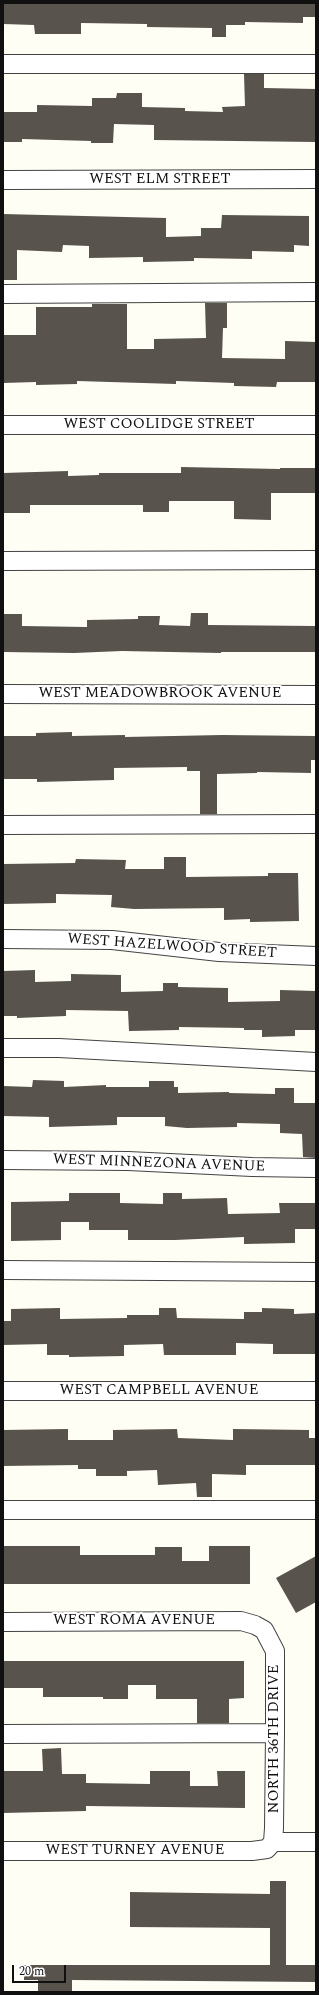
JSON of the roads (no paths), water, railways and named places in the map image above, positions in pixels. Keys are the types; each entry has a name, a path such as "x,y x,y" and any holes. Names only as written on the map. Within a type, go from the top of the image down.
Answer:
{"street":[{"path":"3,64 316,64"},
{"name":"WEST ELM STREET","path":"3,180 316,179"},
{"path":"3,294 316,292"},
{"name":"WEST COOLIDGE STREET","path":"3,425 316,426"},
{"path":"3,561 316,560"},
{"name":"WEST MEADOWBROOK AVENUE","path":"3,694 316,695"},
{"path":"3,825 316,824"},
{"name":"WEST HAZELWOOD STREET","path":"3,939 112,940 219,952 316,956"},
{"path":"3,1048 59,1048 316,1062"},
{"name":"WEST MINNEZONA AVENUE","path":"3,1160 128,1161 252,1167 316,1168"},
{"path":"3,1270 316,1272"},
{"name":"WEST CAMPBELL AVENUE","path":"3,1391 316,1391"},
{"path":"3,1510 316,1510"},
{"name":"WEST ROMA AVENUE","path":"3,1622 241,1620 264,1630"},
{"name":"NORTH 36TH DRIVE","path":"264,1630 275,1651 275,1733 270,1845"},
{"path":"3,1734 275,1733"},
{"name":"WEST TURNEY AVENUE","path":"3,1851 252,1851 270,1845 316,1842"}]}
